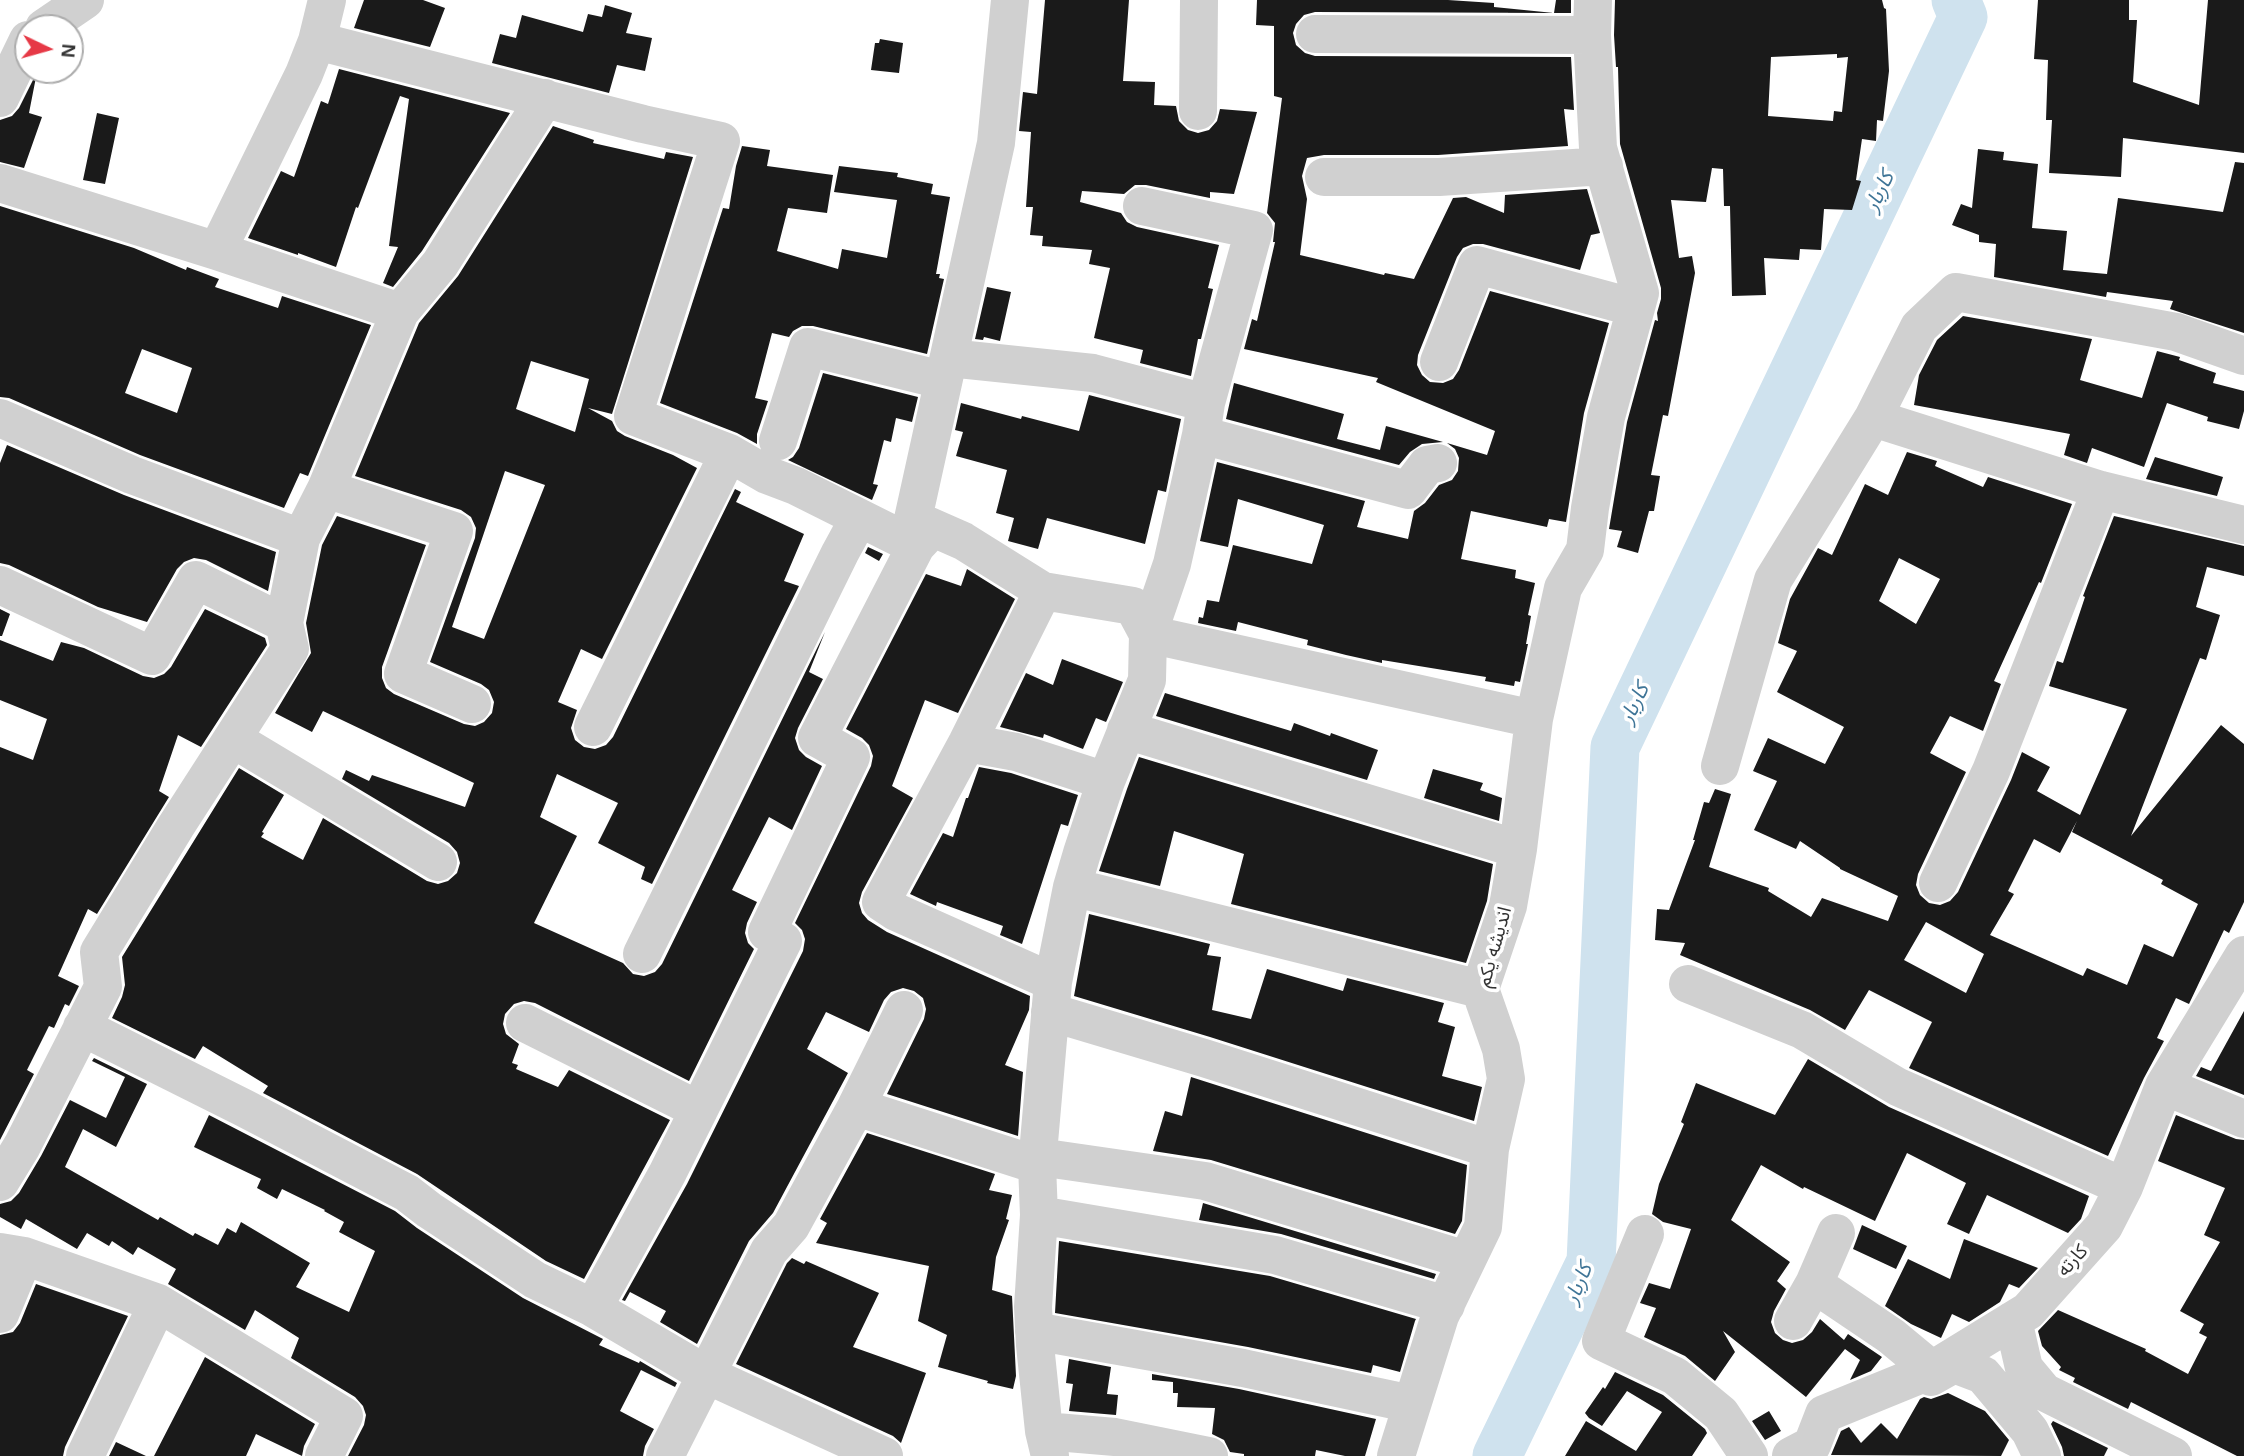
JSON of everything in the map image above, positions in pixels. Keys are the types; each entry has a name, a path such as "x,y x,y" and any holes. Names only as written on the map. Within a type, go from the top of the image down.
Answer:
{"street":[{"path":"64,14 85,0"},
{"path":"216,251 304,74 317,41 327,0"},
{"path":"924,537 913,519 996,143 1010,0"},
{"path":"1198,111 1199,0"},
{"path":"1315,34 1592,18"},
{"name":"اندیشه یکم","path":"1396,1456 1440,1315 1483,1227 1490,1149 1506,1079 1501,1049 1480,989 1508,906 1534,719 1563,588 1585,550 1606,417 1640,293 1598,148 1592,18"},
{"path":"317,41 642,124 721,141 633,416 729,453 767,475 796,485 859,519 924,537 963,541 1043,591 1133,606 1148,634 1534,719"},
{"path":"0,98 14,68"},
{"path":"0,1182 22,1146 103,987 99,952 290,649 284,623 301,538 326,489 400,312 440,264 545,98"},
{"path":"1324,177 1439,177 1604,166"},
{"path":"0,183 400,312"},
{"path":"1142,206 1254,230 1203,419 1172,564 1148,634 1147,680 1106,782 1072,887 1051,997 1038,1161 1039,1215 1034,1331 1047,1443 1115,1437 1209,1456"},
{"path":"1438,362 1477,265 1636,308"},
{"path":"1720,766 1773,580 1873,418 1919,327 1955,292 2176,332 2244,356"},
{"path":"778,440 808,347 946,369 1093,373 1203,419 1408,490 1427,465 1438,463"},
{"path":"0,418 132,475 301,538"},
{"path":"1873,418 2101,490 2244,525"},
{"path":"593,727 729,453"},
{"path":"326,489 454,531 402,674 472,704"},
{"path":"1938,883 1991,771 2101,490"},
{"path":"642,954 859,519"},
{"path":"593,1308 667,1174 783,941 767,932 851,757 817,738 924,537"},
{"path":"0,585 152,656 196,580 284,623"},
{"path":"1043,591 967,743 881,902 1051,997 1204,1058 1490,1149"},
{"path":"1126,730 1518,849"},
{"path":"233,738 438,862"},
{"path":"967,743 1016,752 1106,782"},
{"path":"1072,887 1480,989"},
{"name":"کارته","path":"1791,1456 1811,1445 1824,1414 1932,1370 2028,1311 2104,1226 2124,1187 2164,1086 2244,955"},
{"path":"1688,984 1802,1030 1898,1087 2124,1187"},
{"path":"665,1456 769,1251 791,1226 856,1107 904,1010"},
{"path":"525,1023 699,1110"},
{"path":"82,1027 407,1193 535,1280 593,1308 707,1375 884,1456"},
{"path":"2164,1086 2244,1119"},
{"path":"856,1107 1038,1161 1205,1181 1466,1260"},
{"path":"1039,1215 1275,1255 1446,1305"},
{"path":"1793,1321 1814,1283 1836,1233"},
{"path":"1646,1234 1601,1341 1675,1376 1721,1414 1749,1456"},
{"path":"0,1314 12,1254 158,1303 344,1416 324,1456"},
{"path":"1814,1283 1891,1336 1932,1370"},
{"path":"85,1456 158,1303"},
{"path":"2013,1320 2024,1368 2044,1392 2173,1456"},
{"path":"1034,1331 1243,1368 1412,1405"},
{"path":"1852,1401 1919,1384 1954,1364 1983,1374 2030,1432 2042,1456"}],"building":[{"path":"364,0 423,0 445,8 430,47 354,28"},
{"path":"1045,0 1129,0 1123,81 1155,82 1154,105 1176,106 1179,121 1188,130 1198,133 1209,130 1217,121 1220,109 1257,112 1234,194 1210,192 1210,198 1146,185 1135,185 1124,194 1082,191 1080,202 1121,213 1127,222 1137,227 1219,245 1208,288 1213,289 1201,339 1198,339 1191,376 1140,363 1143,350 1094,338 1110,268 1089,264 1092,250 1042,246 1043,236 1030,235 1033,207 1026,207 1031,132 1019,131 1023,92 1037,94"},
{"path":"1257,0 1448,0 1494,3 1494,7 1553,13 1315,12 1304,15 1296,24 1293,33 1296,45 1305,53 1315,56 1571,57 1574,110 1564,109 1568,146 1438,155 1324,155 1307,158 1302,176 1307,199 1300,255 1384,275 1385,273 1414,279 1453,198 1466,197 1504,213 1505,195 1587,189 1600,233 1591,235 1580,270 1483,244 1463,248 1418,355 1417,365 1422,375 1430,382 1443,383 1453,379 1490,291 1609,323 1584,413 1566,522 1549,519 1547,527 1471,511 1461,559 1516,570 1515,578 1535,583 1528,615 1531,616 1528,644 1520,682 1515,681 1514,686 1485,681 1486,677 1382,660 1382,663 1346,655 1307,645 1308,640 1238,622 1236,631 1198,623 1199,617 1203,618 1207,600 1219,602 1233,545 1312,564 1324,525 1238,499 1228,547 1200,541 1217,462 1365,501 1357,527 1408,539 1414,511 1425,503 1439,485 1452,480 1458,471 1459,458 1455,449 1447,443 1487,455 1495,431 1376,382 1378,378 1244,349 1252,319 1257,321 1275,242 1275,223 1267,213 1282,98 1274,96 1274,26 1256,25"},
{"path":"1556,0 1571,0 1571,13 1554,13"},
{"path":"1615,0 1882,0 1886,9 1889,71 1883,121 1877,120 1876,141 1862,139 1856,180 1861,181 1852,210 1824,209 1821,250 1800,249 1799,260 1764,258 1766,295 1732,296 1730,206 1724,206 1723,169 1712,168 1706,202 1671,200 1679,258 1692,256 1695,273 1668,416 1663,415 1651,475 1660,476 1654,511 1649,511 1638,553 1617,547 1622,531 1609,529 1627,422 1655,320 1658,321 1661,288 1620,144 1618,67 1614,35","holes":["1837,54 1837,58 1848,57 1842,112 1834,111 1833,121 1768,116 1771,57"]},
{"path":"2038,0 2129,0 2129,20 2137,20 2133,82 2199,105 2208,0 2244,0 2244,153 2123,138 2121,177 2049,173 2052,120 2046,120 2048,60 2034,59"},
{"path":"605,5 632,13 626,33 652,38 645,71 617,65 609,93 492,63 500,34 516,38 522,15 583,32 588,14 602,17"},
{"path":"880,39 903,43 899,73 871,70 875,43 879,43"},
{"path":"339,69 510,113 422,251 393,287 383,283 398,247 389,246 409,99 400,96 358,208 356,207 336,267 248,238 281,171 294,177 321,101 328,104"},
{"path":"31,84 35,84 29,113 42,117 24,168 0,162 0,120 12,116"},
{"path":"97,113 119,118 105,184 83,180"},
{"path":"553,126 594,140 593,143 664,159 666,152 693,157 612,414 588,408 612,421 617,431 625,436 673,455 697,468 602,659 581,649 558,702 577,710 571,728 575,740 584,747 595,749 606,745 613,737 735,489 741,492 736,502 804,534 784,581 799,586 652,884 641,879 645,867 598,843 618,803 557,774 540,817 577,836 534,923 623,963 633,974 644,976 655,972 662,964 825,632 809,672 823,679 795,738 799,750 822,766 792,830 769,817 732,890 757,902 745,933 748,943 754,949 689,1081 535,1003 524,1001 514,1004 505,1014 503,1024 506,1034 519,1044 512,1063 518,1065 516,1069 558,1087 569,1070 670,1120 584,1279 546,1261 417,1174 263,1093 268,1086 203,1046 195,1059 112,1018 125,985 122,957 239,768 284,795 261,837 303,860 323,818 427,881 438,884 448,881 457,873 460,863 457,852 449,843 342,779 346,770 369,781 372,775 465,807 474,783 323,711 312,732 275,713 311,653 306,623 322,545 337,516 426,545 382,667 386,688 464,724 475,726 484,722 492,713 494,702 489,690 430,662 475,538 476,528 471,517 461,510 355,476 419,323 458,276","holes":["531,361 589,379 575,432 516,409","505,471 545,485 484,639 452,627"]},
{"path":"742,146 770,150 767,166 833,175 827,213 788,208 777,251 838,269 842,249 887,258 897,200 834,192 839,166 898,173 897,177 933,184 931,194 950,197 936,274 940,274 939,278 944,279 927,354 813,326 802,326 789,337 772,333 755,398 768,401 757,434 757,444 737,433 660,403 723,208 729,209"},
{"path":"1978,149 2004,152 2003,160 2038,164 2032,228 2067,231 2063,270 2107,274 2118,198 2223,212 2235,162 2244,163 2244,333 2170,309 2173,301 2107,292 2106,297 1994,277 1996,244 1979,242 1979,235 1952,225 1961,204 1972,208"},
{"path":"0,206 134,248 186,270 187,267 219,279 215,287 278,308 282,296 371,325 308,476 300,473 284,508 140,455 9,398 0,397","holes":["142,349 192,368 177,413 125,393"]},
{"path":"987,287 1011,292 1000,341 984,337 983,340 975,339"},
{"path":"1963,316 2092,339 2080,380 2142,398 2157,351 2180,357 2179,360 2216,373 2213,383 2244,391 2244,411 2239,429 2207,421 2208,417 2167,403 2144,467 2092,448 2087,463 2064,455 2070,434 1914,405 1919,375 1937,340"},
{"path":"823,373 918,397 912,422 896,418 891,442 884,440 873,484 878,485 872,500 788,460 799,448"},
{"path":"1234,383 1344,414 1337,439 1380,450 1386,426 1443,442 1422,444 1410,452 1399,465 1226,419"},
{"path":"1089,395 1181,419 1166,492 1158,490 1145,544 1047,518 1038,549 1008,541 1014,518 996,513 1007,470 956,456 963,432 955,430 961,403 1079,431"},
{"path":"7,445 124,495 276,552 268,591 206,560 194,558 177,569 147,622 98,607 0,563 0,463"},
{"path":"1907,452 1937,461 1935,466 1983,487 1988,477 2072,504 2041,583 2039,582 1994,681 2001,684 1983,731 1950,716 1930,753 1966,772 1918,874 1916,885 1920,895 1929,903 1940,905 1950,901 1958,892 2022,752 2050,767 2037,791 2080,815 2127,709 2049,686 2057,661 2063,663 2085,597 2083,596 2114,516 2244,546 2244,576 2207,567 2196,607 2220,615 2206,660 2200,658 2131,836 2221,725 2244,744 2244,902 2229,933 2224,930 2189,1004 2176,998 2157,1038 2164,1041 2108,1156 1909,1068 1932,1022 1869,990 1845,1030 1810,1010 1680,955 1685,943 1655,940 1657,909 1669,910 1695,840 1704,802 1709,803 1715,789 1731,794 1709,867 1769,888 1768,891 1811,917 1822,898 1888,921 1898,896 1840,869 1800,841 1796,849 1754,830 1777,781 1753,771 1768,738 1825,764 1844,727 1777,692 1797,651 1778,643 1790,599 1818,548 1832,555 1865,484 1888,495","holes":["1899,558 1940,579 1916,624 1879,601","2077,821 2072,832 2163,880 2161,884 2198,904 2173,957 2144,944 2127,985 2087,968 2083,976 1990,935 2014,894 2008,891 2034,839 2060,853","1926,922 1984,954 1966,993 1904,960"]},
{"path":"2155,457 2223,477 2217,496 2146,479"},
{"path":"868,547 883,554 879,561 865,553"},
{"path":"967,569 1015,599 958,713 925,700 892,786 913,798 862,892 859,903 868,920 887,932 1030,996 1029,1010 1005,1065 1023,1072 1018,1136 887,1094 924,1019 926,1009 923,998 914,991 903,988 891,992 884,1000 869,1032 826,1012 807,1049 848,1073 773,1213 749,1241 697,1344 660,1322 666,1311 630,1292 625,1301 622,1300 687,1184 803,951 805,939 802,930 795,923 871,766 873,756 869,745 862,738 846,729 926,574 961,586"},
{"path":"0,609 10,614 2,636 0,636"},
{"path":"205,609 265,638 267,645 201,747 178,735 159,791 169,797 97,914 88,909 58,976 79,986 69,1006 65,1004 54,1028 49,1026 27,1070 34,1074 0,1140 0,747 33,760 47,719 0,700 0,640 53,661 61,642 84,648 143,676 154,678 171,667"},
{"path":"1062,659 1123,682 1106,722 1096,718 1083,749 1044,734 1043,738 1000,727 1026,673 1053,685"},
{"path":"1165,693 1291,731 1294,723 1378,750 1367,780 1156,716"},
{"path":"1139,757 1493,864 1487,901 1466,963 1231,904 1244,854 1174,831 1160,886 1099,871"},
{"path":"979,767 1011,773 1078,795 1068,826 1061,824 1022,944 1000,935 1003,926 937,902 936,906 910,894 943,833 953,837"},
{"path":"1433,769 1483,783 1480,790 1502,798 1499,821 1424,798"},
{"path":"1089,914 1210,944 1207,955 1221,957 1212,1010 1251,1019 1267,969 1343,991 1347,978 1444,1003 1438,1022 1455,1027 1442,1076 1482,1087 1474,1121 1074,996"},
{"path":"2244,1011 2244,1095 2196,1076 2201,1067 2211,1071"},
{"path":"94,1058 147,1084 116,1147 83,1129 65,1167 158,1220 160,1217 193,1236 195,1233 218,1245 227,1228 236,1233 241,1222 310,1263 296,1287 349,1312 375,1251 339,1232 344,1222 325,1210 282,1189 277,1199 257,1188 261,1179 194,1147 209,1115 395,1211 523,1298 603,1339 599,1345 639,1363 640,1361 677,1383 675,1387 641,1370 620,1411 654,1429 643,1456 348,1456 364,1425 366,1415 363,1406 355,1397 291,1358 299,1338 255,1310 245,1330 168,1284 176,1269 138,1247 133,1255 112,1241 109,1246 87,1233 77,1249 26,1219 21,1229 0,1217 0,1204 11,1201 19,1193 70,1100 106,1118 125,1077 92,1061"},
{"path":"1808,1059 1889,1107 2089,1196 2081,1219 2068,1233 1987,1195 1969,1234 1947,1224 1966,1183 1907,1153 1875,1221 1804,1187 1803,1189 1761,1165 1731,1220 1790,1262 1777,1281 1786,1289 1771,1322 1775,1333 1792,1343 1803,1340 1820,1319 1844,1340 1848,1334 1882,1357 1871,1371 1850,1380 1860,1360 1845,1349 1806,1397 1723,1331 1735,1352 1715,1381 1685,1356 1644,1337 1656,1308 1640,1303 1649,1283 1670,1289 1691,1229 1663,1222 1652,1214 1659,1184 1684,1124 1681,1122 1696,1083 1775,1115"},
{"path":"1191,1077 1467,1165 1462,1221 1455,1234 1211,1160 1153,1151 1165,1111 1182,1116"},
{"path":"2176,1115 2244,1140 2244,1456 2237,1456 2131,1402 2128,1409 2073,1382 2075,1378 2059,1370 2061,1367 2042,1346 2038,1331 2058,1310 2146,1349 2145,1351 2188,1374 2207,1337 2199,1333 2204,1324 2180,1311 2220,1242 2204,1235 2225,1188 2158,1161"},
{"path":"867,1133 995,1174 989,1190 1012,1195 1006,1219 1009,1220 996,1257 992,1290 1012,1296 1016,1376 1013,1389 938,1367 947,1335 918,1321 929,1266 816,1243 827,1223 820,1219"},
{"path":"1203,1203 1436,1274 1434,1279 1281,1234 1199,1220"},
{"path":"1862,1225 1907,1246 1896,1269 1853,1249"},
{"path":"1964,1239 2038,1268 2019,1288 2009,1284 2000,1302 1969,1322 1952,1314 1941,1338 1911,1324 1885,1306 1908,1259 1950,1279"},
{"path":"1059,1241 1270,1276 1416,1319 1400,1372 1373,1365 1371,1373 1248,1347 1055,1313"},
{"path":"792,1258 804,1264 806,1261 879,1293 853,1347 926,1373 901,1443 893,1436 736,1364"},
{"path":"36,1284 128,1316 63,1456 0,1456 0,1335 13,1332 20,1323"},
{"path":"205,1357 315,1424 302,1456 256,1434 246,1456 154,1456"},
{"path":"1069,1359 1111,1367 1107,1394 1118,1395 1116,1415 1069,1411 1073,1384 1066,1383"},
{"path":"1615,1372 1663,1395 1705,1429 1707,1433 1692,1456 1565,1456 1586,1421 1636,1451 1662,1412 1627,1391 1602,1426 1589,1418 1585,1413"},
{"path":"1152,1374 1239,1389 1376,1419 1365,1456 1345,1456 1316,1450 1315,1456 1244,1456 1230,1452 1224,1440 1212,1434 1215,1408 1177,1407 1178,1393 1173,1393 1173,1382 1152,1380"},
{"path":"1948,1393 1985,1411 2009,1440 2001,1456 1831,1455 1841,1431 1849,1427 1861,1443 1881,1423 1897,1439 1920,1399 1931,1399"},
{"path":"1769,1411 1781,1431 1765,1440 1752,1421"},
{"path":"2053,1421 2108,1448 2104,1456 2064,1456 2051,1424"},
{"path":"116,1442 146,1456 109,1456"}],"waterway":[{"name":"کاربار","path":"1497,1456 1591,1262 1615,747 1963,17 1956,0"}]}
